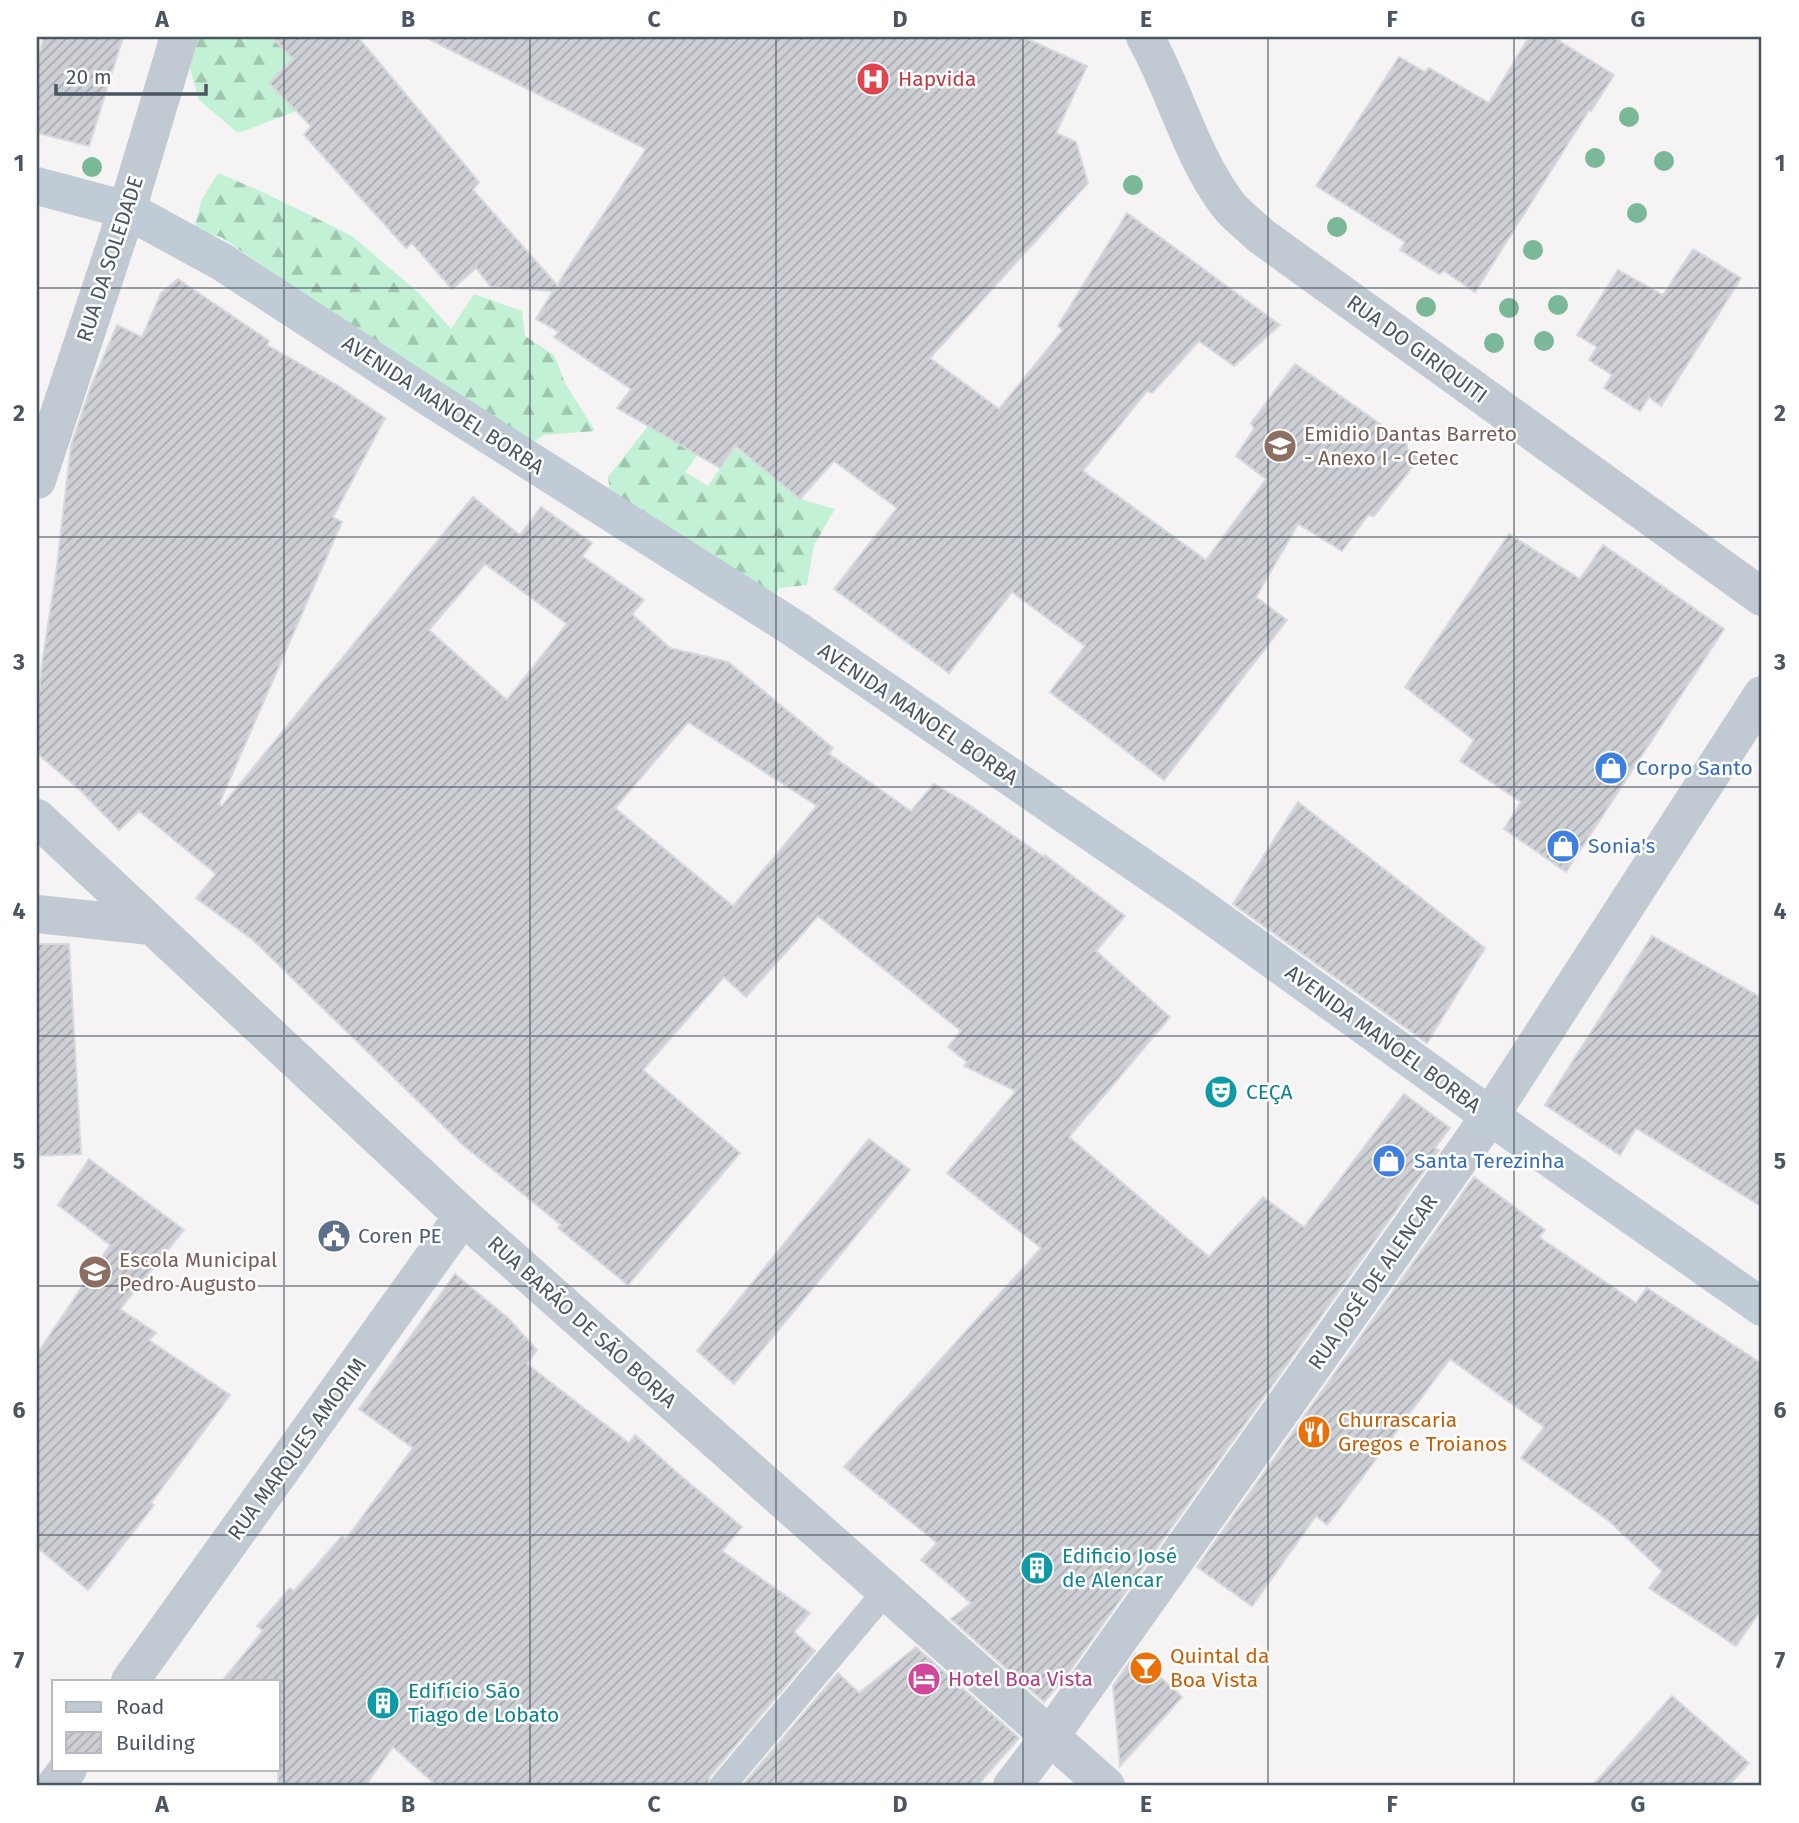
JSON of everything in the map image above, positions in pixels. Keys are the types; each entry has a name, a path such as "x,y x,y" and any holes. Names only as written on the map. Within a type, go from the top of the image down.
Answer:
{"main road":[{"name":"AVENIDA MANOEL BORBA","path":"37,186 127,210 222,262 795,629 1189,900 1762,1307"}],"street":[{"name":"RUA DA SOLEDADE","path":"37,480 127,210 179,37"},
{"name":"RUA DO GIRIQUITI","path":"1146,37 1161,65 1198,152 1227,203 1261,236 1762,597"},
{"name":"RUA JOSÉ DE ALENCAR","path":"1012,1786 1051,1735 1490,1116 1762,695"},
{"path":"37,818 151,926"},
{"path":"37,914 151,926"},
{"name":"RUA BARÃO DE SÃO BORJA","path":"151,926 463,1216 1106,1786"},
{"name":"RUA MARQUES AMORIM","path":"132,1680 463,1216"},
{"path":"55,1786 67,1770"}],"lane":[{"path":"722,1786 886,1591"}],"green space":[{"path":"195,37 282,37 293,59 269,83 296,111 238,133 199,100 187,58"},
{"path":"218,173 352,236 420,294 451,329 474,294 522,311 525,336 554,355 565,383 595,431 544,435 526,448 221,237 194,230 201,201"},
{"path":"648,426 716,429 685,472 708,486 734,447 800,499 835,509 814,545 807,585 779,588 765,619 612,504 608,477"}],"building":[{"path":"44,37 123,37 89,146 37,133 37,62"},
{"path":"272,37 358,37 479,182 473,190 557,285 646,149 425,37 1023,37 1087,66 1056,133 1076,142 1088,183 930,358 999,409 1063,330 1058,326 1127,213 1280,325 1234,366 1199,341 1152,393 1147,391 1083,471 1206,560 1266,479 1236,456 1254,429 1251,423 1295,364 1407,443 1407,449 1420,457 1374,516 1368,515 1342,551 1298,524 1256,597 1287,620 1164,780 1050,692 1085,646 1012,592 949,673 834,589 897,508 834,461 800,499 735,446 720,468 617,408 631,389 554,337 559,332 536,319 553,291 491,287 476,268 452,289 412,243 406,248 304,135 311,126 269,83 293,59"},
{"path":"1529,37 1553,37 1614,75 1591,111 1589,110 1475,292 1444,271 1439,274 1400,250 1405,242 1316,186 1399,57 1425,72 1429,68 1489,103"},
{"path":"1693,249 1741,278 1661,406 1649,397 1640,411 1604,388 1612,375 1589,360 1597,347 1577,335 1618,270 1663,295"},
{"path":"178,279 269,341 267,345 337,385 385,418 333,517 342,522 219,804 222,806 473,497 520,535 541,507 592,543 582,556 644,600 632,614 670,648 728,662 833,748 829,754 911,811 934,784 968,804 1044,857 1045,855 1125,916 1096,951 1170,1017 1069,1137 1209,1257 1263,1197 1304,1227 1404,1094 1450,1128 1435,1148 1439,1150 1067,1675 1044,1702 951,1619 971,1603 921,1560 937,1543 844,1467 1041,1248 947,1173 1016,1091 964,1066 967,1062 948,1047 961,1031 818,916 746,997 724,977 643,1070 740,1153 628,1285 558,1228 561,1225 463,1145 253,940 196,898 216,874 139,811 119,830 81,791 37,753 37,713 42,664 71,446 91,386 117,325 142,337 161,293","holes":["485,564 567,624 507,700 429,630","688,722 817,806 733,906 615,808"]},
{"path":"1509,534 1580,579 1603,545 1724,629 1566,872 1504,829 1521,802 1460,761 1474,740 1405,687"},
{"path":"1298,802 1485,948 1427,1043 1233,904"},
{"path":"1652,936 1762,998 1762,1207 1636,1128 1620,1155 1545,1105"},
{"path":"37,944 69,944 81,1154 37,1156"},
{"path":"869,1139 910,1170 734,1384 697,1351"},
{"path":"89,1159 184,1230 120,1309 156,1333 149,1340 230,1395 151,1503 154,1505 88,1590 37,1547 37,1354 110,1245 58,1205"},
{"path":"1474,1177 1545,1230 1539,1237 1636,1303 1647,1288 1762,1364 1762,1608 1736,1646 1649,1588 1662,1571 1608,1520 1521,1458 1544,1427 1450,1359 1327,1525 1316,1516 1252,1606 1197,1567"},
{"path":"455,1274 508,1318 537,1350 527,1364 629,1443 635,1435 742,1527 722,1551 810,1613 794,1632 815,1651 710,1776 707,1786 437,1786 393,1747 365,1786 278,1786 280,1680 223,1680 263,1631 257,1626 290,1588 294,1591 342,1536 346,1539 413,1448 359,1409"},
{"name":"Hotel Boa Vista","path":"916,1647 1019,1738 977,1786 742,1786 838,1673 859,1693"},
{"path":"1135,1654 1182,1697 1120,1766 1113,1686"},
{"path":"1672,1696 1749,1763 1728,1786 1592,1786"}],"place":[{"name":"Hapvida","path":"873,79"},
{"name":"Emidio Dantas Barreto - Anexo I - Cetec","path":"1280,446"},
{"name":"Corpo Santo","path":"1611,768"},
{"name":"Sonia's","path":"1563,846"},
{"name":"CEÇA","path":"1221,1092"},
{"name":"Santa Terezinha","path":"1389,1161"},
{"name":"Coren PE","path":"334,1236"},
{"name":"Escola Municipal Pedro Augusto","path":"95,1272"},
{"name":"Churrascaria Gregos e Troianos","path":"1314,1432"},
{"name":"Edificio José de Alencar","path":"1037,1568"},
{"name":"Quintal da Boa Vista","path":"1146,1668"},
{"name":"Hotel Boa Vista","path":"924,1679"},
{"name":"Edifício São Tiago de Lobato","path":"383,1703"}]}
